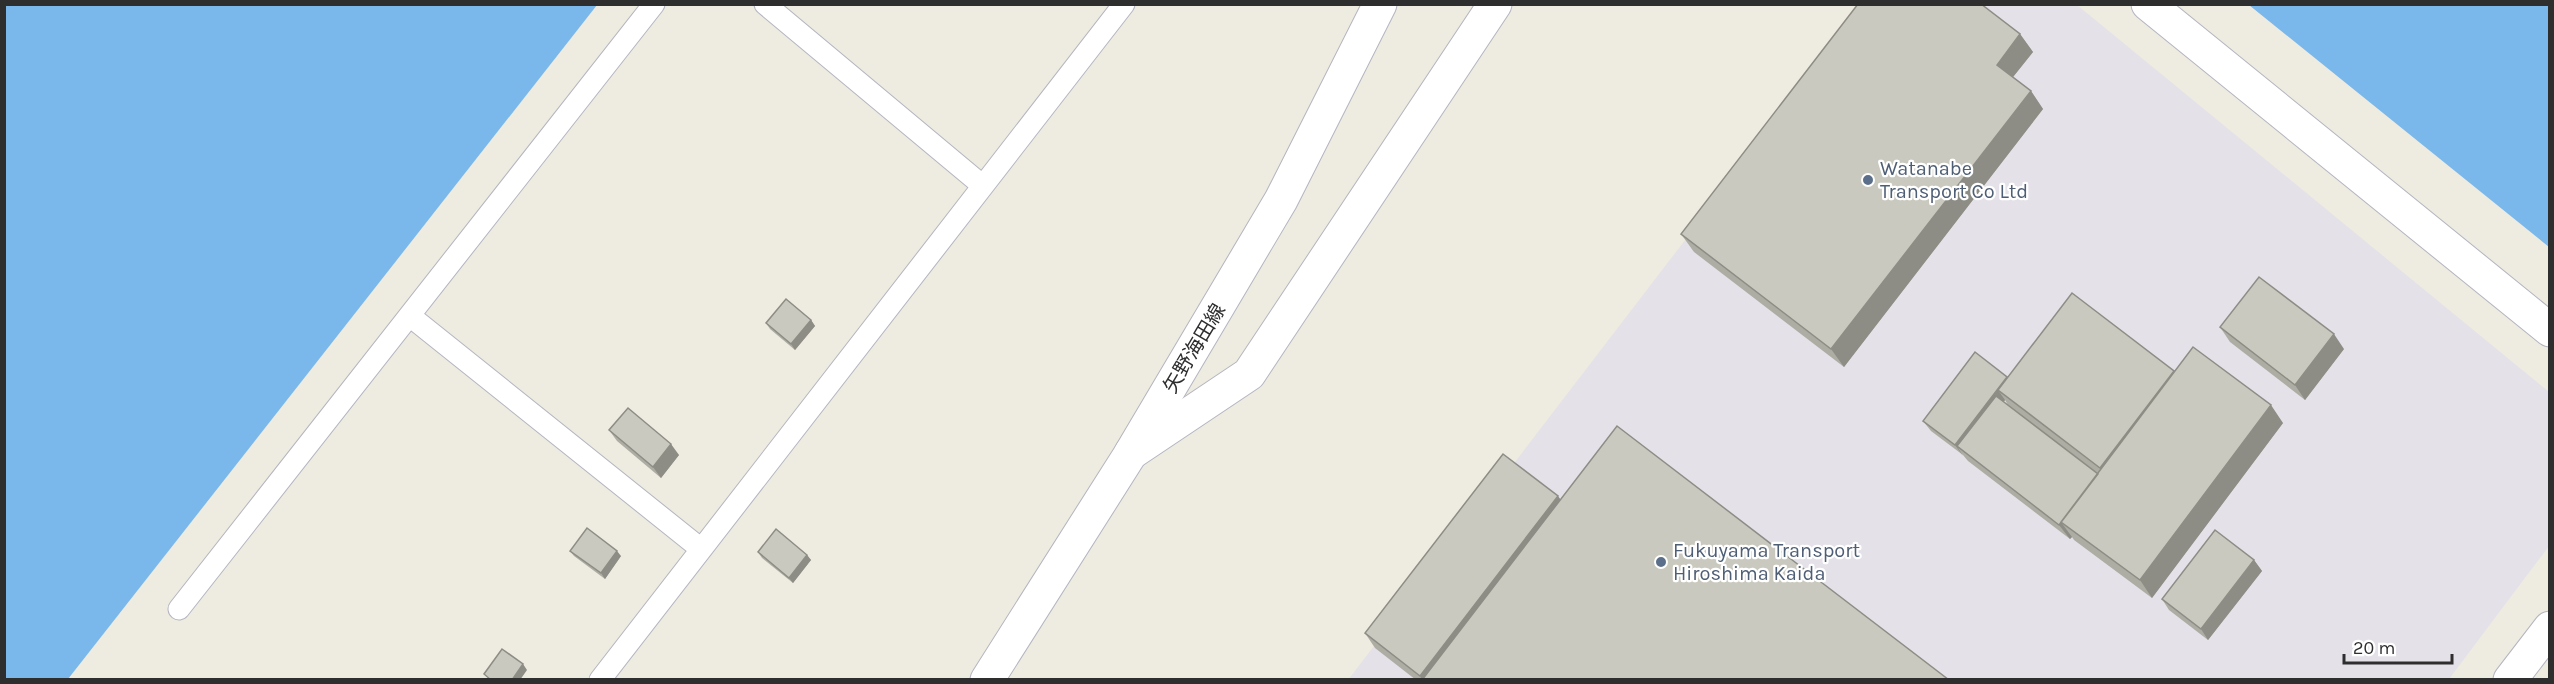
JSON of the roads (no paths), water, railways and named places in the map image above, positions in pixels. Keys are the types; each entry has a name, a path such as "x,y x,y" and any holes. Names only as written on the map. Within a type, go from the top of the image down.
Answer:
{"street":[{"name":"矢野海田線","path":"987,680 1131,453 1281,200 1380,4"},
{"path":"1131,453 1249,374 1495,4"},
{"path":"2148,4 2550,330"},
{"path":"2510,680 2550,628"}],"lane":[{"path":"179,609 654,4"},
{"path":"765,4 983,186"},
{"path":"600,680 1124,4"},
{"path":"410,316 701,549"}],"water":[{"path":"4,5 597,5 68,679 5,679"},
{"path":"2249,5 2549,5 2549,247"}],"place":[{"name":"Watanabe Transport Co Ltd","path":"1868,180"},
{"name":"Fukuyama Transport Hiroshima Kaida","path":"1661,562"}]}
